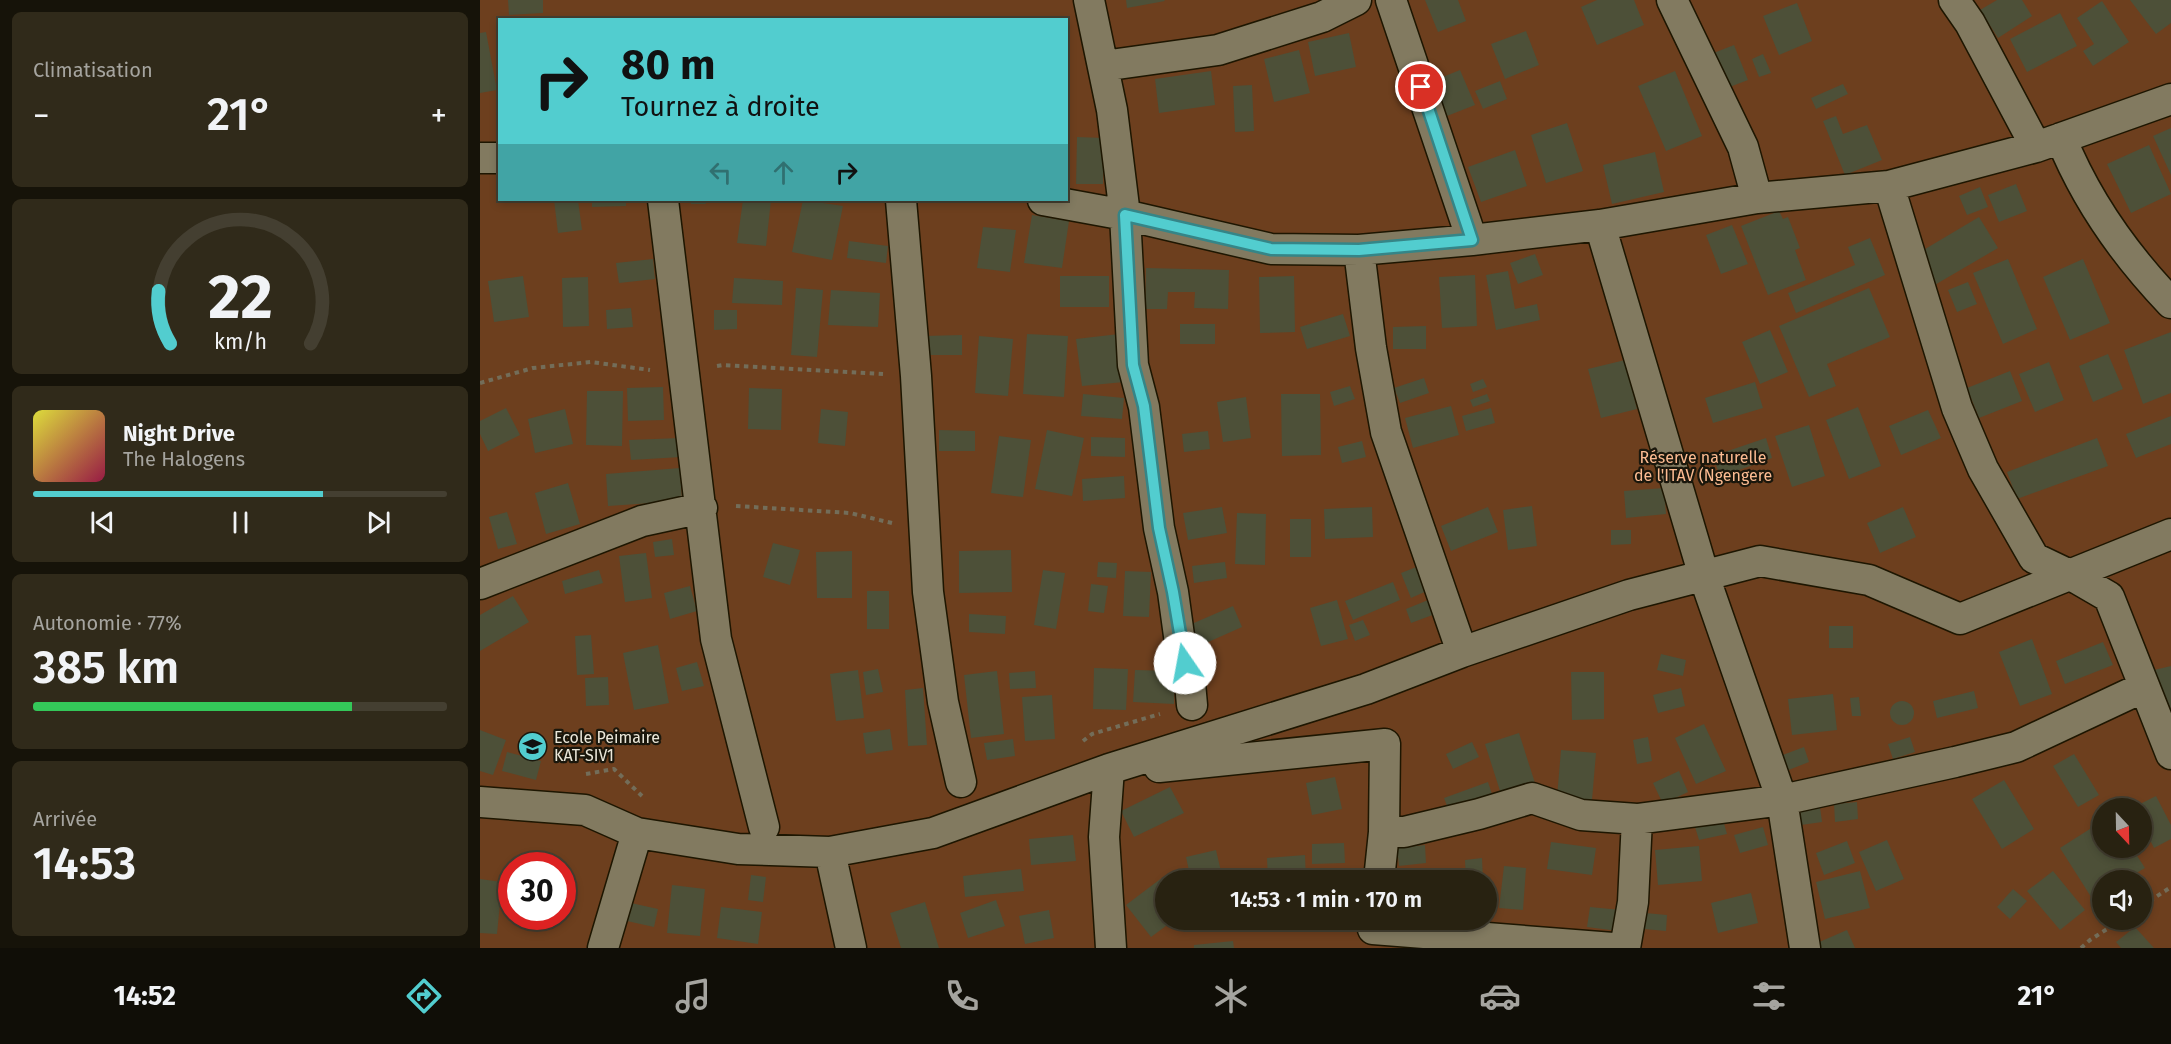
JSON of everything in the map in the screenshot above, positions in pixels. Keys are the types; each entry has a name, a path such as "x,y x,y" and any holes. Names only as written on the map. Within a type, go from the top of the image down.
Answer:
{"street":[{"path":"1089,0 1112,110 1125,215 1133,365 1144,406 1159,528 1173,592 1180,643 1190,683 1191,705"},
{"path":"1103,66 1218,50 1322,17 1356,0"},
{"path":"1391,0 1472,240"},
{"path":"1672,0 1743,147 1756,198"},
{"path":"1954,0 2049,143 2074,172 2110,231 2171,303"},
{"path":"1048,201 1125,215 1271,249 1359,250 1472,240 1600,225 1756,198 1889,186 2049,143 2171,99"},
{"path":"480,158 498,158"},
{"path":"1889,186 1958,408 1983,468 2034,558 2109,597 2171,754"},
{"path":"663,201 682,374 702,508 716,639 764,827"},
{"path":"901,201 916,376 928,592 940,680 961,782"},
{"path":"1600,225 1704,576 1782,800 1805,948"},
{"path":"1359,250 1371,348 1386,432 1462,652"},
{"path":"482,577 642,521 702,508"},
{"path":"480,802 585,810 637,833 738,849 830,852 933,833 1108,769 1366,689 1462,652 1629,595 1760,561 1869,580 1960,619 2171,534"},
{"path":"1384,832 1404,832 1479,814 1532,798 1581,815 1637,819 1782,800 2016,747 2144,687"},
{"path":"1108,769 1162,766 1384,744 1384,832 1380,870"},
{"path":"1108,769 1104,837 1112,948"},
{"path":"1625,948 1633,902 1637,819"},
{"path":"603,948 637,833"},
{"path":"830,852 851,948"},
{"path":"1374,932 1613,948"}],"path":[{"path":"702,508 739,506 850,513 925,530"},
{"path":"1075,746 1092,734 1191,705"},
{"path":"579,775 614,769 646,801"},
{"path":"2152,899 2171,887"},
{"path":"2081,948 2106,930"}],"green space":[{"name":"Réserve naturelle de l'ITAV (Ngengere","path":"480,0 2171,0 2171,948 480,948"}],"building":[{"path":"508,0 543,0 543,13 509,15"},
{"path":"1126,0 1164,0 1165,1 1127,8"},
{"path":"1425,0 1458,0 1466,21 1438,32"},
{"path":"1597,0 1634,0 1644,25 1597,45 1581,7"},
{"path":"1997,0 2022,0 2032,16 1998,38 1980,10"},
{"path":"2130,0 2171,0 2171,23 2156,34"},
{"path":"2102,1 2129,42 2093,66 2083,51 2094,44 2077,18"},
{"path":"1797,3 1812,41 1779,55 1763,16"},
{"path":"2060,13 2077,46 2027,72 2010,39"},
{"path":"1526,31 1539,65 1505,79 1491,44"},
{"path":"486,32 497,90 480,93 480,33"},
{"path":"1349,33 1356,67 1315,76 1308,42"},
{"path":"1734,45 1748,80 1719,91 1706,56"},
{"path":"1299,50 1310,93 1274,102 1264,59"},
{"path":"1763,54 1771,73 1759,77 1752,59"},
{"path":"1460,70 1475,105 1447,116 1433,81"},
{"path":"1211,71 1215,105 1159,113 1155,79"},
{"path":"1675,71 1702,136 1666,151 1638,86"},
{"path":"1500,81 1507,99 1483,109 1475,91"},
{"path":"1843,84 1848,94 1816,109 1811,98"},
{"path":"1252,85 1254,131 1235,132 1233,86"},
{"path":"1836,116 1843,134 1867,125 1882,160 1845,175 1823,121"},
{"path":"1567,123 1583,171 1546,183 1531,135"},
{"path":"2171,128 2171,175 2153,136"},
{"path":"1077,137 1104,138 1103,184 1076,184"},
{"path":"2149,145 2171,194 2131,213 2107,164"},
{"path":"1515,150 1527,186 1481,202 1468,167"},
{"path":"1655,152 1664,192 1612,204 1603,165"},
{"path":"2016,184 2027,211 1999,222 1988,195"},
{"path":"1980,187 1988,207 1967,215 1959,196"},
{"path":"554,201 578,201 582,230 558,233"},
{"path":"592,201 626,201 626,206 592,207"},
{"path":"691,201 705,201 706,204 691,204"},
{"path":"743,201 771,201 766,246 737,243"},
{"path":"803,201 843,206 832,260 792,252"},
{"path":"1779,211 1783,219 1788,217 1800,248 1795,250 1806,280 1768,295 1741,226"},
{"path":"1032,215 1069,221 1062,268 1024,263"},
{"path":"1979,217 1998,248 1933,286 1915,255"},
{"path":"1732,225 1748,264 1721,274 1706,235"},
{"path":"983,227 1016,230 1010,272 977,268"},
{"path":"1870,238 1885,275 1796,313 1788,293 1855,265 1848,247"},
{"path":"849,241 888,246 886,263 847,258"},
{"path":"1535,254 1543,275 1518,284 1510,263"},
{"path":"653,259 655,279 619,283 616,263"},
{"path":"2008,259 2037,329 2003,344 1973,273"},
{"path":"2083,259 2110,323 2070,340 2043,277"},
{"path":"1146,268 1229,270 1228,309 1194,308 1195,292 1168,292 1167,309 1145,309"},
{"path":"1508,271 1515,309 1537,304 1540,320 1496,330 1486,275"},
{"path":"1475,275 1477,326 1442,328 1439,277"},
{"path":"523,276 529,317 494,322 488,281"},
{"path":"1060,276 1109,276 1109,307 1060,307"},
{"path":"1294,276 1295,332 1260,333 1259,277"},
{"path":"588,277 589,326 563,327 562,278"},
{"path":"734,278 783,281 782,305 732,303"},
{"path":"1968,282 1977,304 1957,312 1948,290"},
{"path":"796,288 823,290 817,357 791,355"},
{"path":"1869,288 1890,337 1827,364 1836,386 1809,397 1779,326"},
{"path":"831,290 880,293 878,327 828,325"},
{"path":"631,308 633,327 607,329 606,310"},
{"path":"714,310 737,310 737,329 714,330"},
{"path":"1343,314 1350,336 1307,349 1300,327"},
{"path":"1180,324 1215,324 1215,344 1180,344"},
{"path":"1426,326 1426,349 1393,349 1393,327"},
{"path":"1770,330 1788,372 1760,384 1742,342"},
{"path":"2171,332 2171,393 2143,404 2124,350"},
{"path":"1027,334 1068,336 1064,397 1023,394"},
{"path":"1119,334 1124,382 1082,386 1076,339"},
{"path":"962,335 962,355 924,355 924,336"},
{"path":"979,336 1013,339 1008,396 975,393"},
{"path":"2108,354 2123,389 2093,402 2079,366"},
{"path":"1625,360 1637,409 1601,418 1588,369"},
{"path":"2049,362 2064,400 2035,412 2019,374"},
{"path":"2010,371 2022,401 1979,418 1967,388"},
{"path":"1424,378 1429,393 1400,403 1394,388"},
{"path":"1483,379 1487,387 1473,392 1470,384"},
{"path":"1755,382 1763,408 1713,423 1705,398"},
{"path":"1350,386 1355,399 1334,406 1330,392"},
{"path":"663,387 664,420 628,421 627,388"},
{"path":"749,388 782,389 781,430 748,429"},
{"path":"587,391 623,391 622,446 586,445"},
{"path":"1083,394 1124,398 1122,419 1081,416"},
{"path":"1281,394 1320,394 1321,455 1282,456"},
{"path":"1487,394 1490,401 1473,407 1470,400"},
{"path":"1246,397 1251,438 1223,442 1217,402"},
{"path":"1451,406 1459,435 1413,448 1405,418"},
{"path":"1858,407 1881,466 1849,479 1826,420"},
{"path":"506,408 520,435 488,451 480,434 480,421"},
{"path":"1491,408 1495,423 1466,431 1462,416"},
{"path":"565,409 573,444 535,453 528,419"},
{"path":"821,409 848,412 845,446 818,443"},
{"path":"1928,410 1941,438 1901,455 1889,426"},
{"path":"2171,416 2171,444 2136,458 2126,434"},
{"path":"1809,425 1825,476 1792,487 1775,436"},
{"path":"939,430 975,431 975,451 939,451"},
{"path":"1047,430 1084,438 1072,496 1035,489"},
{"path":"1208,431 1210,449 1184,452 1182,434"},
{"path":"999,436 1031,440 1023,497 991,493"},
{"path":"1091,437 1125,438 1125,457 1091,456"},
{"path":"680,438 681,457 631,460 629,440"},
{"path":"1766,438 1772,458 1720,477 1713,456"},
{"path":"2097,438 2108,466 2017,499 2007,472"},
{"path":"1362,441 1366,457 1342,463 1338,447"},
{"path":"680,468 682,501 608,506 606,474"},
{"path":"1124,476 1125,498 1083,501 1082,479"},
{"path":"568,483 580,524 546,534 535,493"},
{"path":"1664,488 1666,514 1626,518 1624,491"},
{"path":"1532,506 1537,546 1508,550 1503,510"},
{"path":"1222,507 1227,533 1188,540 1183,513"},
{"path":"1372,507 1373,537 1325,539 1324,509"},
{"path":"1488,507 1498,532 1451,551 1441,526"},
{"path":"1903,507 1916,537 1880,553 1867,523"},
{"path":"507,512 517,544 498,549 489,517"},
{"path":"1237,513 1266,514 1265,565 1235,564"},
{"path":"1290,519 1311,519 1311,557 1290,557"},
{"path":"1611,530 1631,530 1631,544 1611,545"},
{"path":"672,539 674,555 655,557 653,542"},
{"path":"773,543 800,550 790,585 763,577"},
{"path":"1011,550 1012,592 959,593 959,551"},
{"path":"852,551 852,598 817,598 816,552"},
{"path":"646,553 652,598 625,602 619,556"},
{"path":"1098,562 1117,563 1116,578 1097,577"},
{"path":"1225,562 1227,578 1194,583 1192,566"},
{"path":"1419,566 1429,590 1411,598 1401,573"},
{"path":"599,570 603,583 565,594 562,581"},
{"path":"1043,570 1065,573 1056,629 1034,625"},
{"path":"1125,571 1151,572 1149,617 1123,616"},
{"path":"1393,582 1400,600 1353,620 1345,601"},
{"path":"1091,584 1108,586 1104,613 1088,611"},
{"path":"690,586 697,611 670,619 664,593"},
{"path":"867,591 889,591 889,629 867,629"},
{"path":"513,596 529,622 480,651 480,615"},
{"path":"1433,598 1438,613 1411,623 1406,609"},
{"path":"1337,600 1348,639 1321,646 1310,608"},
{"path":"1233,606 1242,627 1197,647 1187,626"},
{"path":"969,614 1006,616 1005,634 969,632"},
{"path":"1363,620 1370,635 1355,641 1349,625"},
{"path":"1829,626 1853,626 1853,648 1829,648"},
{"path":"591,635 594,674 577,675 575,636"},
{"path":"2032,639 2052,694 2020,706 1999,652"},
{"path":"2103,642 2113,665 2065,684 2056,661"},
{"path":"658,645 669,703 634,710 623,653"},
{"path":"1661,654 1686,660 1683,676 1657,670"},
{"path":"697,662 704,686 682,691 676,668"},
{"path":"2171,666 2171,712 2165,713 2154,670"},
{"path":"1094,668 1128,669 1126,710 1093,709"},
{"path":"878,669 883,692 866,695 863,672"},
{"path":"858,670 864,718 836,721 830,674"},
{"path":"1135,670 1175,671 1174,704 1133,702"},
{"path":"997,671 1004,734 971,738 964,675"},
{"path":"1035,671 1036,688 1010,689 1009,673"},
{"path":"1571,672 1604,672 1604,719 1572,720"},
{"path":"608,677 609,705 586,706 585,678"},
{"path":"923,688 927,745 908,746 905,690"},
{"path":"1681,688 1685,706 1658,713 1653,695"},
{"path":"1974,691 1978,708 1937,718 1933,701"},
{"path":"1833,694 1837,730 1792,735 1788,699"},
{"path":"1052,695 1055,739 1025,741 1022,697"},
{"path":"1859,697 1861,716 1852,716 1850,698"},
{"path":"1902,701 1911,704 1914,713 1911,722 1902,725 1893,722 1890,713 1893,704"},
{"path":"1704,724 1726,771 1696,784 1675,738"},
{"path":"890,729 893,750 866,754 863,733"},
{"path":"480,730 506,740 493,775 480,771"},
{"path":"1519,733 1535,783 1501,794 1485,744"},
{"path":"1648,737 1652,761 1637,764 1633,740"},
{"path":"1910,737 1915,752 1893,759 1888,744"},
{"path":"1013,739 1015,756 987,760 984,743"},
{"path":"1472,742 1479,757 1453,769 1446,754"},
{"path":"1804,747 1809,762 1786,771 1780,756"},
{"path":"1561,750 1596,753 1592,800 1557,797"},
{"path":"507,752 541,761 536,780 502,771"},
{"path":"2074,754 2099,795 2078,807 2053,766"},
{"path":"1679,771 1688,792 1663,804 1653,783"},
{"path":"1335,777 1342,809 1312,815 1306,783"},
{"path":"2004,780 2034,829 2002,849 1972,799"},
{"path":"1488,782 1494,800 1451,816 1444,798"},
{"path":"1170,787 1184,813 1134,837 1121,811"},
{"path":"2156,796 2171,825 2171,839 2154,848 2152,844 2152,798"},
{"path":"1857,802 1858,819 1835,822 1834,804"},
{"path":"1820,807 1822,822 1801,825 1800,809"},
{"path":"1723,820 1727,834 1699,840 1695,827"},
{"path":"1763,827 1768,845 1740,853 1734,835"},
{"path":"2092,828 2092,858 2138,858 2145,868 2142,870 2092,870 2092,898 2060,848"},
{"path":"1073,835 1076,861 1031,865 1029,839"},
{"path":"1887,840 1904,879 1876,891 1859,852"},
{"path":"1847,841 1855,863 1824,875 1816,853"},
{"path":"1551,842 1596,848 1592,875 1547,869"},
{"path":"1344,843 1345,863 1312,864 1312,844"},
{"path":"1425,845 1426,863 1399,866 1397,848"},
{"path":"1699,846 1702,881 1658,885 1655,850"},
{"path":"1216,850 1221,870 1189,870 1186,857"},
{"path":"1305,855 1306,870 1268,870 1267,858"},
{"path":"1482,858 1483,870 1466,870 1465,860"},
{"path":"1504,866 1526,868 1523,910 1499,908"},
{"path":"1021,869 1024,891 965,897 963,876"},
{"path":"1860,871 1870,908 1825,919 1816,882"},
{"path":"2053,871 2085,910 2060,930 2027,891"},
{"path":"751,875 766,877 763,902 748,900"},
{"path":"480,879 498,881 497,934 480,933"},
{"path":"1155,883 1155,930 1160,930 1151,937 1126,905"},
{"path":"672,885 705,889 700,936 667,933"},
{"path":"2013,889 2027,901 2010,919 1997,907"},
{"path":"1751,893 1758,923 1718,933 1711,903"},
{"path":"996,900 1005,926 968,938 960,913"},
{"path":"925,902 939,948 901,948 890,913"},
{"path":"631,903 658,909 654,927 627,921"},
{"path":"721,907 762,912 758,944 717,938"},
{"path":"1590,907 1621,910 1618,931 1587,927"},
{"path":"1049,910 1054,938 1025,944 1019,916"},
{"path":"1645,913 1667,915 1666,931 1644,929"},
{"path":"1847,930 1855,948 1819,948 1817,943"},
{"path":"2131,930 2138,930 2154,948 2121,948 2116,942"},
{"path":"1233,941 1234,948 1194,948 1194,945"}],"place":[{"name":"Ecole Peimaire KAT-SIV1","path":"533,746"}],"route":[{"path":"1185,663 1159,528 1144,406 1133,365 1125,215 1271,249 1359,250 1472,240 1421,87"}]}
